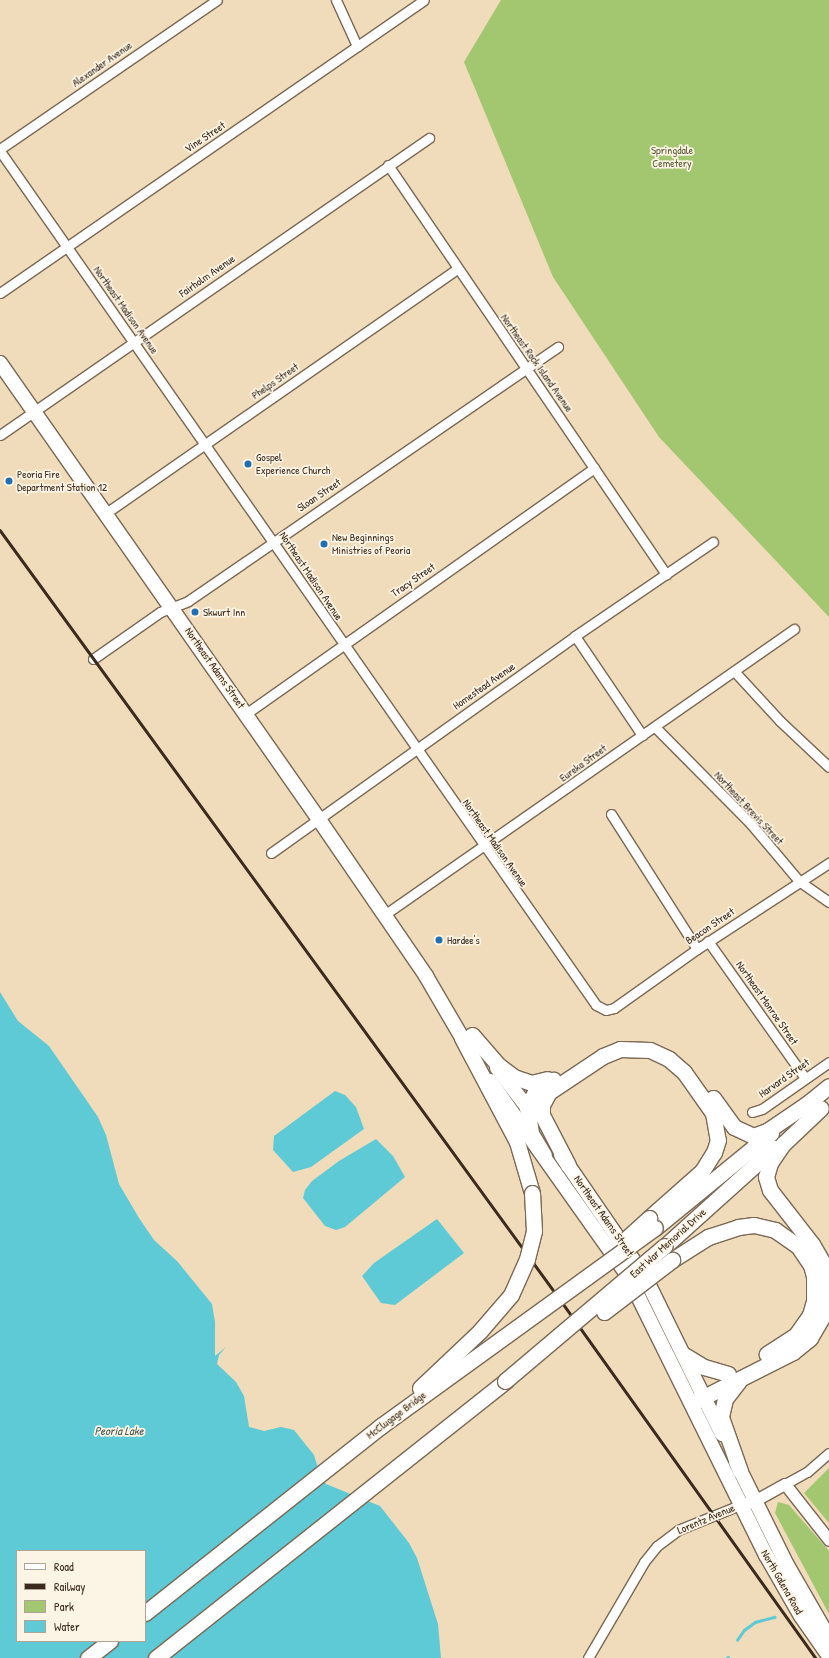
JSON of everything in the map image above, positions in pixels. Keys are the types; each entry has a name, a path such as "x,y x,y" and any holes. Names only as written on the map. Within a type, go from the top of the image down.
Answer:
{"highway":[{"path":"467,1036 506,1072 531,1084 549,1078 611,1044 630,1041 652,1043 671,1051 690,1068 734,1127 749,1135 765,1132 820,1104"},
{"path":"381,1426 480,1331 510,1295 525,1263 534,1231 532,1193 517,1142 467,1036"},
{"path":"568,1165 542,1115 542,1105 549,1092 603,1056 620,1049 650,1050 669,1059 684,1072 713,1113 718,1140 714,1152 702,1171 652,1223"},
{"path":"544,1155 531,1133 527,1107 535,1092 593,1054"},
{"name":"East War Memorial Drive","path":"505,1381 665,1246 752,1167 820,1104 829,1086"},
{"path":"696,1395 754,1371 803,1345 816,1329 825,1309 828,1285 819,1255 770,1190 766,1177 770,1163 783,1144 820,1104"},
{"name":"East War Memorial Drive","path":"652,1223 820,1104"},
{"name":"McClugage Bridge","path":"146,1612 381,1426 554,1299 652,1223"},
{"path":"156,1658 505,1381 672,1260 714,1234 738,1226 754,1225 775,1230 788,1236 798,1246 811,1265 816,1290 810,1315 803,1328 785,1344 728,1374 696,1395"},
{"path":"684,1355 704,1367 728,1374"},
{"path":"740,1471 723,1429 721,1413 726,1399 734,1386 754,1371"},
{"path":"88,1658 109,1642"}],"main road":[{"name":"Northeast Adams Street","path":"0,363 247,713 276,760 318,818 467,1036 544,1155 628,1276 740,1471 754,1501"},
{"name":"Northeast Adams Street","path":"467,1036 527,1107 627,1247 658,1300 684,1355 696,1395 740,1505"},
{"name":"North Galena Road","path":"754,1501 787,1565 829,1638"},
{"name":"North Galena Road","path":"740,1505 785,1589 829,1656"}],"street":[{"name":"Alexander Avenue","path":"0,150 217,0"},
{"path":"336,0 357,46"},
{"name":"Vine Street","path":"0,293 424,0"},
{"name":"Fairholm Avenue","path":"0,435 34,410 429,138"},
{"name":"Northeast Madison Avenue","path":"0,150 483,847 588,995 596,1005 606,1010"},
{"name":"Northeast Rock Island Avenue","path":"388,165 457,270 526,368 666,574"},
{"name":"Phelps Street","path":"106,513 457,270"},
{"name":"Sloan Street","path":"93,659 160,612 188,601 558,347"},
{"name":"Tracy Street","path":"247,713 594,468"},
{"name":"Homestead Avenue","path":"271,853 575,636 713,542"},
{"name":"Eureka Street","path":"384,915 794,629"},
{"path":"575,636 642,735"},
{"path":"734,671 780,721 829,767"},
{"name":"Northeast Brevis Street","path":"655,727 751,824 799,881 829,902"},
{"path":"611,814 698,949"},
{"name":"Beacon Street","path":"606,1010 799,881 829,864"},
{"name":"Northeast Monroe Street","path":"708,941 805,1078"},
{"name":"Harvard Street","path":"752,1112 762,1109 829,1062"},
{"name":"Lorentz Avenue","path":"588,1658 644,1562 657,1546 678,1530 740,1505 754,1501 807,1472 829,1453"},
{"path":"785,1484 829,1540"}],"green space":[{"name":"Springdale Cemetery","path":"501,0 829,0 829,617 659,437 553,277 464,62"},
{"path":"829,1468 829,1523 804,1493"},
{"path":"778,1502 789,1505 829,1551 829,1614 775,1513"}],"water":[{"name":"Peoria Lake","path":"0,992 18,1021 49,1046 98,1117 106,1135 119,1184 139,1218 154,1240 177,1261 212,1304 215,1322 215,1356 226,1347 219,1355 217,1364 236,1382 244,1396 249,1427 264,1431 281,1427 294,1430 314,1455 321,1478 326,1484 380,1506 409,1543 417,1558 438,1624 441,1658 0,1658"},
{"path":"335,1091 345,1095 356,1107 364,1129 311,1167 293,1172 273,1150 274,1136"},
{"path":"376,1139 393,1156 405,1177 345,1227 336,1230 325,1226 303,1198 305,1190 312,1181 339,1161"},
{"path":"437,1219 464,1253 395,1305 381,1303 362,1276 374,1263"}],"waterway":[{"path":"737,1640 744,1630 755,1622 774,1617"}],"railway":[{"path":"0,530 559,1298 816,1658"}],"place":[{"name":"Gospel Experience Church","path":"248,464"},
{"name":"Peoria Fire Department Station 12","path":"9,481"},
{"name":"New Beginnings Ministries of Peoria","path":"324,544"},
{"name":"Skwurt Inn","path":"195,612"},
{"name":"Hardee's","path":"439,940"}]}
